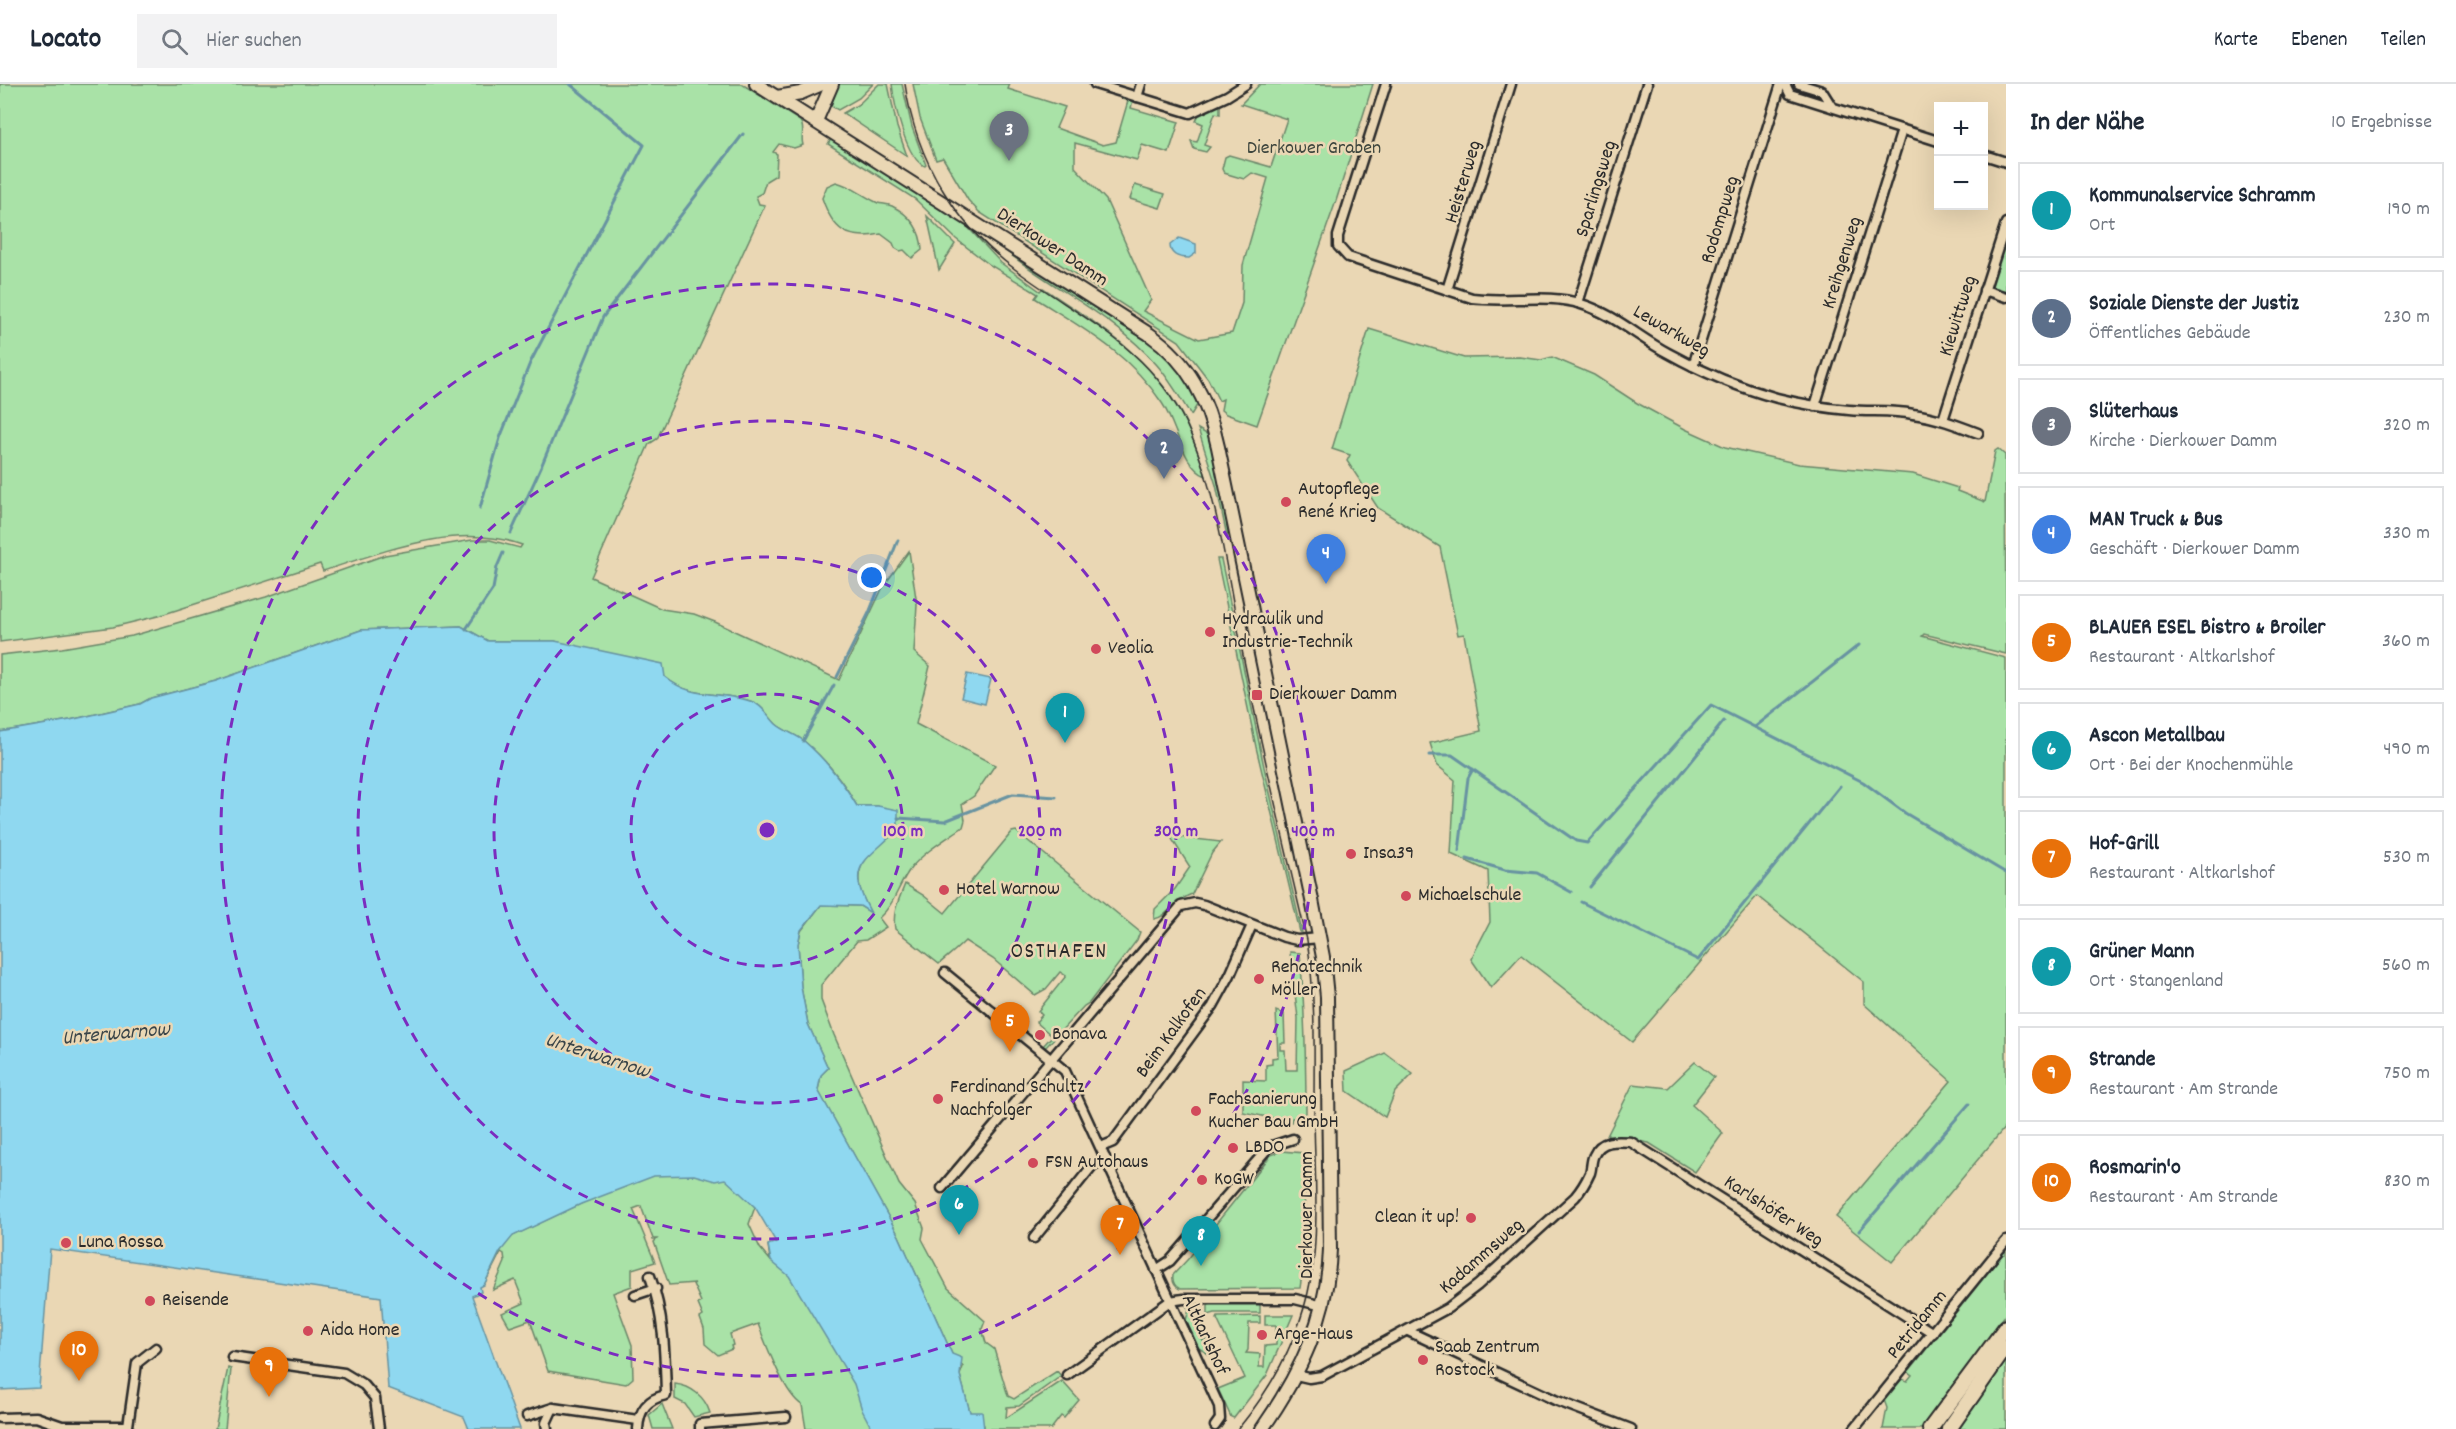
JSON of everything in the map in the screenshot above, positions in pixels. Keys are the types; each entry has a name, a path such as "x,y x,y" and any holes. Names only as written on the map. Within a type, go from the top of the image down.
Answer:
{"main road":[{"path":"1930,1429 2006,1327"},
{"path":"1949,1429 2006,1347"}],"street":[{"name":"Dierkower Damm","path":"756,84 1149,334 1177,356 1199,387 1213,424 1320,938 1327,997 1329,1279 1309,1349 1296,1375 1262,1429"},
{"path":"777,97 801,93 822,84"},
{"path":"816,122 832,84"},
{"path":"1095,84 1184,112 1195,112 1246,84"},
{"path":"1137,97 1141,84"},
{"name":"Lewarkweg","path":"1386,84 1338,236 1338,246 1348,257 1448,290 1489,300 1561,300 1578,303 1615,318 1667,353 1754,391 1815,406 1911,413 1943,420 1978,433"},
{"name":"Heisterweg","path":"1448,290 1511,84"},
{"name":"Sparlingsweg","path":"1578,303 1647,84"},
{"path":"1783,84 1790,94 1934,140"},
{"name":"Rodompweg","path":"1693,366 1783,84"},
{"path":"1799,84 1822,92 1832,107"},
{"name":"Kreihgenweg","path":"1815,406 1902,130"},
{"path":"1986,156 2006,162"},
{"name":"Kiewittweg","path":"1943,420 2006,223"},
{"path":"1984,290 2006,297"},
{"path":"942,1188 1181,906 1195,903 1204,905 1252,925 1295,939 1320,938"},
{"name":"Beim Kalkofen","path":"1101,1147 1113,1142 1214,1006 1252,925"},
{"name":"Altkarlshof","path":"945,973 1065,1071 1219,1406 1220,1419 1215,1426"},
{"path":"1156,1270 1170,1261 1269,1147 1293,1139"},
{"name":"Karlshöfer Weg","path":"1594,1155 1602,1144 1616,1141 1631,1142 1933,1333"},
{"name":"Kadammsweg","path":"1296,1375 1303,1378 1318,1377 1404,1334 1468,1294 1575,1197 1584,1187 1591,1171 1594,1155"},
{"path":"1034,1238 1093,1165 1106,1159"},
{"name":"Petridamm","path":"1854,1429 2006,1241"},
{"path":"527,1416 553,1408 638,1425 646,1405 666,1395 664,1342 656,1288 650,1276"},
{"path":"634,1295 656,1288"},
{"path":"1067,1375 1170,1301 1295,1299 1323,1306"},
{"path":"1404,1334 1528,1386 1555,1400 1630,1429"},
{"path":"0,1418 36,1417 62,1426 128,1426 137,1363 156,1348"},
{"path":"232,1358 344,1373 364,1385 375,1398 379,1429"},
{"path":"546,1429 546,1423 553,1408"},
{"path":"700,1429 700,1424 786,1417"}],"green space":[{"path":"0,84 742,84 800,121 803,127 803,145 794,148 779,144 773,152 777,154 776,175 766,181 762,193 756,196 759,204 765,205 657,439 649,444 591,577 662,609 694,614 715,622 839,680 883,587 909,551 917,605 914,652 930,666 916,724 995,765 974,796 962,804 965,820 963,827 929,851 911,868 889,907 879,918 886,927 866,940 857,941 821,985 821,1000 899,1184 915,1204 924,1228 922,1239 948,1288 985,1321 982,1329 986,1343 994,1349 1008,1396 1014,1399 1057,1371 1061,1376 1019,1406 1007,1407 1006,1418 1062,1381 1079,1400 1064,1418 1061,1416 1051,1429 984,1429 984,1425 970,1413 960,1375 963,1367 952,1354 899,1236 818,1090 821,1075 828,1068 808,1024 801,987 798,944 801,931 821,905 860,906 870,912 860,888 860,870 870,855 889,838 878,806 857,806 834,771 819,755 797,736 782,729 756,704 741,698 686,689 665,677 555,641 488,641 461,626 361,630 216,681 151,698 140,704 70,720 0,732 0,655 62,648 132,636 266,597 385,555 472,540 490,540 520,548 522,545 497,539 472,537 421,542 323,571 320,564 158,616 113,627 0,642"},
{"path":"838,84 873,84 859,98 838,110 831,106"},
{"path":"879,84 888,84 897,127 907,156 843,113 859,104"},
{"path":"892,84 902,84 912,127 925,166 918,162 912,153 902,130"},
{"name":"Dierkower Graben","path":"913,84 1010,84 1008,89 1065,107 1056,128 1103,145 1116,142 1128,101 1122,99 1123,97 1133,100 1131,108 1179,122 1169,153 1142,145 1137,160 1075,143 1075,167 1106,200 1151,300 1143,311 1199,339 1232,333 1242,303 1243,265 1268,178 1252,173 1244,179 1224,173 1222,169 1225,157 1229,155 1271,167 1287,119 1241,104 1260,84 1373,84 1336,201 1257,425 1221,410 1223,399 1219,401 1208,379 1179,341 979,212 968,200 943,158 936,160 920,118"},
{"path":"1214,106 1220,106 1220,114 1215,113 1204,145 1210,147 1206,152 1194,149 1191,141 1197,142 1203,124 1196,121 1199,114"},
{"path":"831,139 962,221 1001,263 1040,291 1043,288 1064,302 1125,346 1160,382 1175,402 1190,431 1206,476 1191,464 1162,403 1149,385 1120,356 1035,298 1038,294 990,265 956,239 915,199 828,144"},
{"path":"836,182 878,203 892,206 904,214 917,229 922,250 912,258 904,250 900,251 895,248 893,243 881,234 859,236 843,231 831,218 822,198 827,186"},
{"path":"1135,185 1165,194 1160,208 1130,199"},
{"path":"927,216 955,244 939,270"},
{"path":"2006,223 2006,297 1984,290"},
{"path":"1002,248 1151,343 1178,368 1199,402 1191,415 1162,371 1122,331"},
{"path":"1369,329 1464,358 1520,357 1541,360 1552,357 1594,375 1637,403 1725,447 1799,464 1913,474 1958,488 1957,491 1985,502 1995,451 1998,449 2005,455 2006,654 1924,634 1922,636 2006,658 2006,1126 1892,1262 1836,1217 1951,1081 1864,1004 1864,982 1757,896 1632,1042 1521,955 1491,988 1471,959 1490,922 1488,871 1451,854 1455,780 1437,765 1430,743 1481,731 1464,634 1458,635 1440,547 1378,508 1347,461 1350,455 1332,449"},
{"path":"1198,429 1210,436 1230,528 1227,536 1216,485"},
{"path":"1217,559 1221,559 1264,767 1302,932 1300,932 1256,747"},
{"path":"1016,831 1140,932 1137,940 1089,1003 1046,1047 1043,1046 1052,1036 1036,1022 1042,1015 1038,1011 1066,976 1060,972 1046,989 1035,995 993,959 965,941 939,964 895,929 894,923 895,911 905,884 945,913 1012,832"},
{"path":"1170,836 1221,842 1212,853 1192,894 1180,900 1159,918 1154,919 1155,909 1175,889 1190,867"},
{"path":"1290,952 1300,953 1306,1097 1306,1118 1292,1118 1291,1122 1243,1112 1243,1080 1266,1081 1266,1065 1272,1064 1272,1058 1278,1057 1276,1011 1284,1014 1285,1043 1280,1043 1280,1050 1285,1050 1286,1070 1297,1070 1298,1018"},
{"path":"1385,1053 1413,1074 1395,1092 1385,1117 1347,1091 1346,1071"},
{"path":"1695,1062 1714,1077 1692,1105 1723,1133 1695,1172 1649,1143 1607,1136 1633,1084 1668,1088"},
{"path":"1282,1151 1304,1153 1305,1254 1300,1288 1180,1289 1176,1287 1173,1275 1271,1155"},
{"path":"718,1159 755,1207 749,1224 760,1248 770,1260 768,1245 898,1429 806,1429 802,1405 782,1380 758,1324 730,1334 732,1349 718,1355 705,1344 704,1329 700,1318 703,1316 698,1304 701,1302 693,1284 695,1283 669,1285 654,1242 657,1239 653,1239 641,1206 633,1209 655,1262 632,1269 632,1286 613,1293 632,1345 633,1378 626,1384 548,1371 530,1320 510,1327 502,1313 524,1303 515,1280 493,1290 505,1262 504,1254 501,1252 484,1285 493,1257 508,1238 642,1175"},
{"path":"2006,1250 2006,1314 1921,1429 1883,1429 1887,1408 1884,1400 1902,1379 1907,1381 1912,1375 1908,1372"},
{"path":"1199,1303 1201,1314 1193,1319 1203,1341 1209,1339 1216,1353 1212,1356 1195,1346 1184,1321 1189,1310 1187,1307"},
{"path":"1260,1304 1260,1313 1208,1315 1208,1305"},
{"path":"1265,1315 1293,1315 1267,1375 1234,1418 1231,1417 1218,1389 1245,1378 1217,1319 1218,1317 1260,1316 1260,1323 1249,1323 1246,1353 1260,1354 1259,1367 1264,1367 1265,1346 1276,1345 1276,1325 1265,1325"},
{"path":"2006,1355 2006,1429 1955,1429"},
{"path":"228,1368 231,1369 225,1429 215,1429"},
{"path":"675,1384 697,1393 705,1402 710,1413 694,1417 685,1404 675,1399"},
{"path":"662,1404 672,1429 653,1429 649,1415"}],"water":[{"path":"1179,238 1196,244 1196,253 1189,258 1174,254 1170,245"},
{"name":"Unterwarnow","path":"461,626 488,641 555,641 663,664 665,677 686,689 741,698 759,706 782,729 797,736 819,755 840,780 857,806 878,806 898,810 898,828 869,856 859,873 859,883 871,913 860,906 821,905 801,930 798,944 801,987 808,1024 828,1068 821,1075 818,1090 899,1236 952,1354 962,1358 960,1375 970,1412 982,1412 984,1429 872,1429 862,1410 854,1384 789,1276 771,1261 768,1245 776,1242 755,1207 725,1179 715,1181 694,1175 654,1176 581,1204 513,1236 500,1252 484,1285 480,1287 481,1292 472,1296 520,1429 469,1429 464,1417 388,1388 381,1297 50,1249 39,1388 0,1390 0,732 70,720 140,704 151,698 216,681 361,630"},
{"path":"967,674 991,679 985,704 961,698"}],"waterway":[{"path":"480,508 500,438 530,363 644,145 570,84"},
{"path":"511,533 603,317 743,134"},
{"path":"837,677 869,613 898,540"},
{"path":"466,629 493,589 497,567 503,553"},
{"path":"1755,727 1859,645"},
{"path":"803,741 834,685"},
{"path":"1429,755 1452,755 1576,841 1587,843 1711,705 1863,782 1905,813 2006,873"},
{"path":"1590,887 1724,721"},
{"path":"1459,851 1468,778 1473,769"},
{"path":"1581,902 1698,960 1840,786"},
{"path":"898,818 945,821 1013,794 1056,797"},
{"path":"1467,859 1505,870 1537,873 1571,892"},
{"path":"1859,1231 1969,1104"}],"tram line":[{"path":"905,84 919,140 930,166 959,214 997,255 1114,338 1154,375 1186,424 1197,450 1214,505 1257,723 1307,940 1314,1024 1316,1215 1311,1278 1300,1319 1284,1358 1263,1395 1238,1429"}],"place":[{"name":"Slüterhaus","path":"1009,161"},
{"name":"Soziale Dienste der Justiz","path":"1164,479"},
{"name":"Autopflege René Krieg","path":"1286,502"},
{"name":"MAN Truck & Bus","path":"1326,584"},
{"name":"Hydraulik und Industrie-Technik","path":"1210,632"},
{"name":"Veolia","path":"1096,649"},
{"name":"Dierkower Damm","path":"1257,695"},
{"name":"Kommunalservice Schramm","path":"1065,743"},
{"name":"Insa39","path":"1351,854"},
{"name":"Hotel Warnow","path":"944,890"},
{"name":"Michaelschule","path":"1406,896"},
{"name":"Rehatechnik Möller","path":"1259,979"},
{"name":"Bonava","path":"1040,1035"},
{"name":"BLAUER ESEL Bistro & Broiler","path":"1010,1052"},
{"name":"Ferdinand Schultz Nachfolger","path":"938,1099"},
{"name":"Fachsanierung Kucher Bau GmbH","path":"1196,1111"},
{"name":"LBDO","path":"1233,1148"},
{"name":"FSN Autohaus","path":"1033,1163"},
{"name":"KoGW","path":"1202,1180"},
{"name":"Clean it up!","path":"1471,1218"},
{"name":"Ascon Metallbau","path":"959,1235"},
{"name":"Luna Rossa","path":"66,1243"},
{"name":"Hof-Grill","path":"1120,1255"},
{"name":"Grüner Mann","path":"1201,1266"},
{"name":"Reisende","path":"150,1301"},
{"name":"Aida Home","path":"308,1331"},
{"name":"Arge-Haus","path":"1262,1335"},
{"name":"Saab Zentrum Rostock","path":"1423,1360"},
{"name":"Rosmarin'o","path":"79,1381"},
{"name":"Strande","path":"269,1397"}],"district":[{"name":"OSTHAFEN","path":"1059,952"}]}
